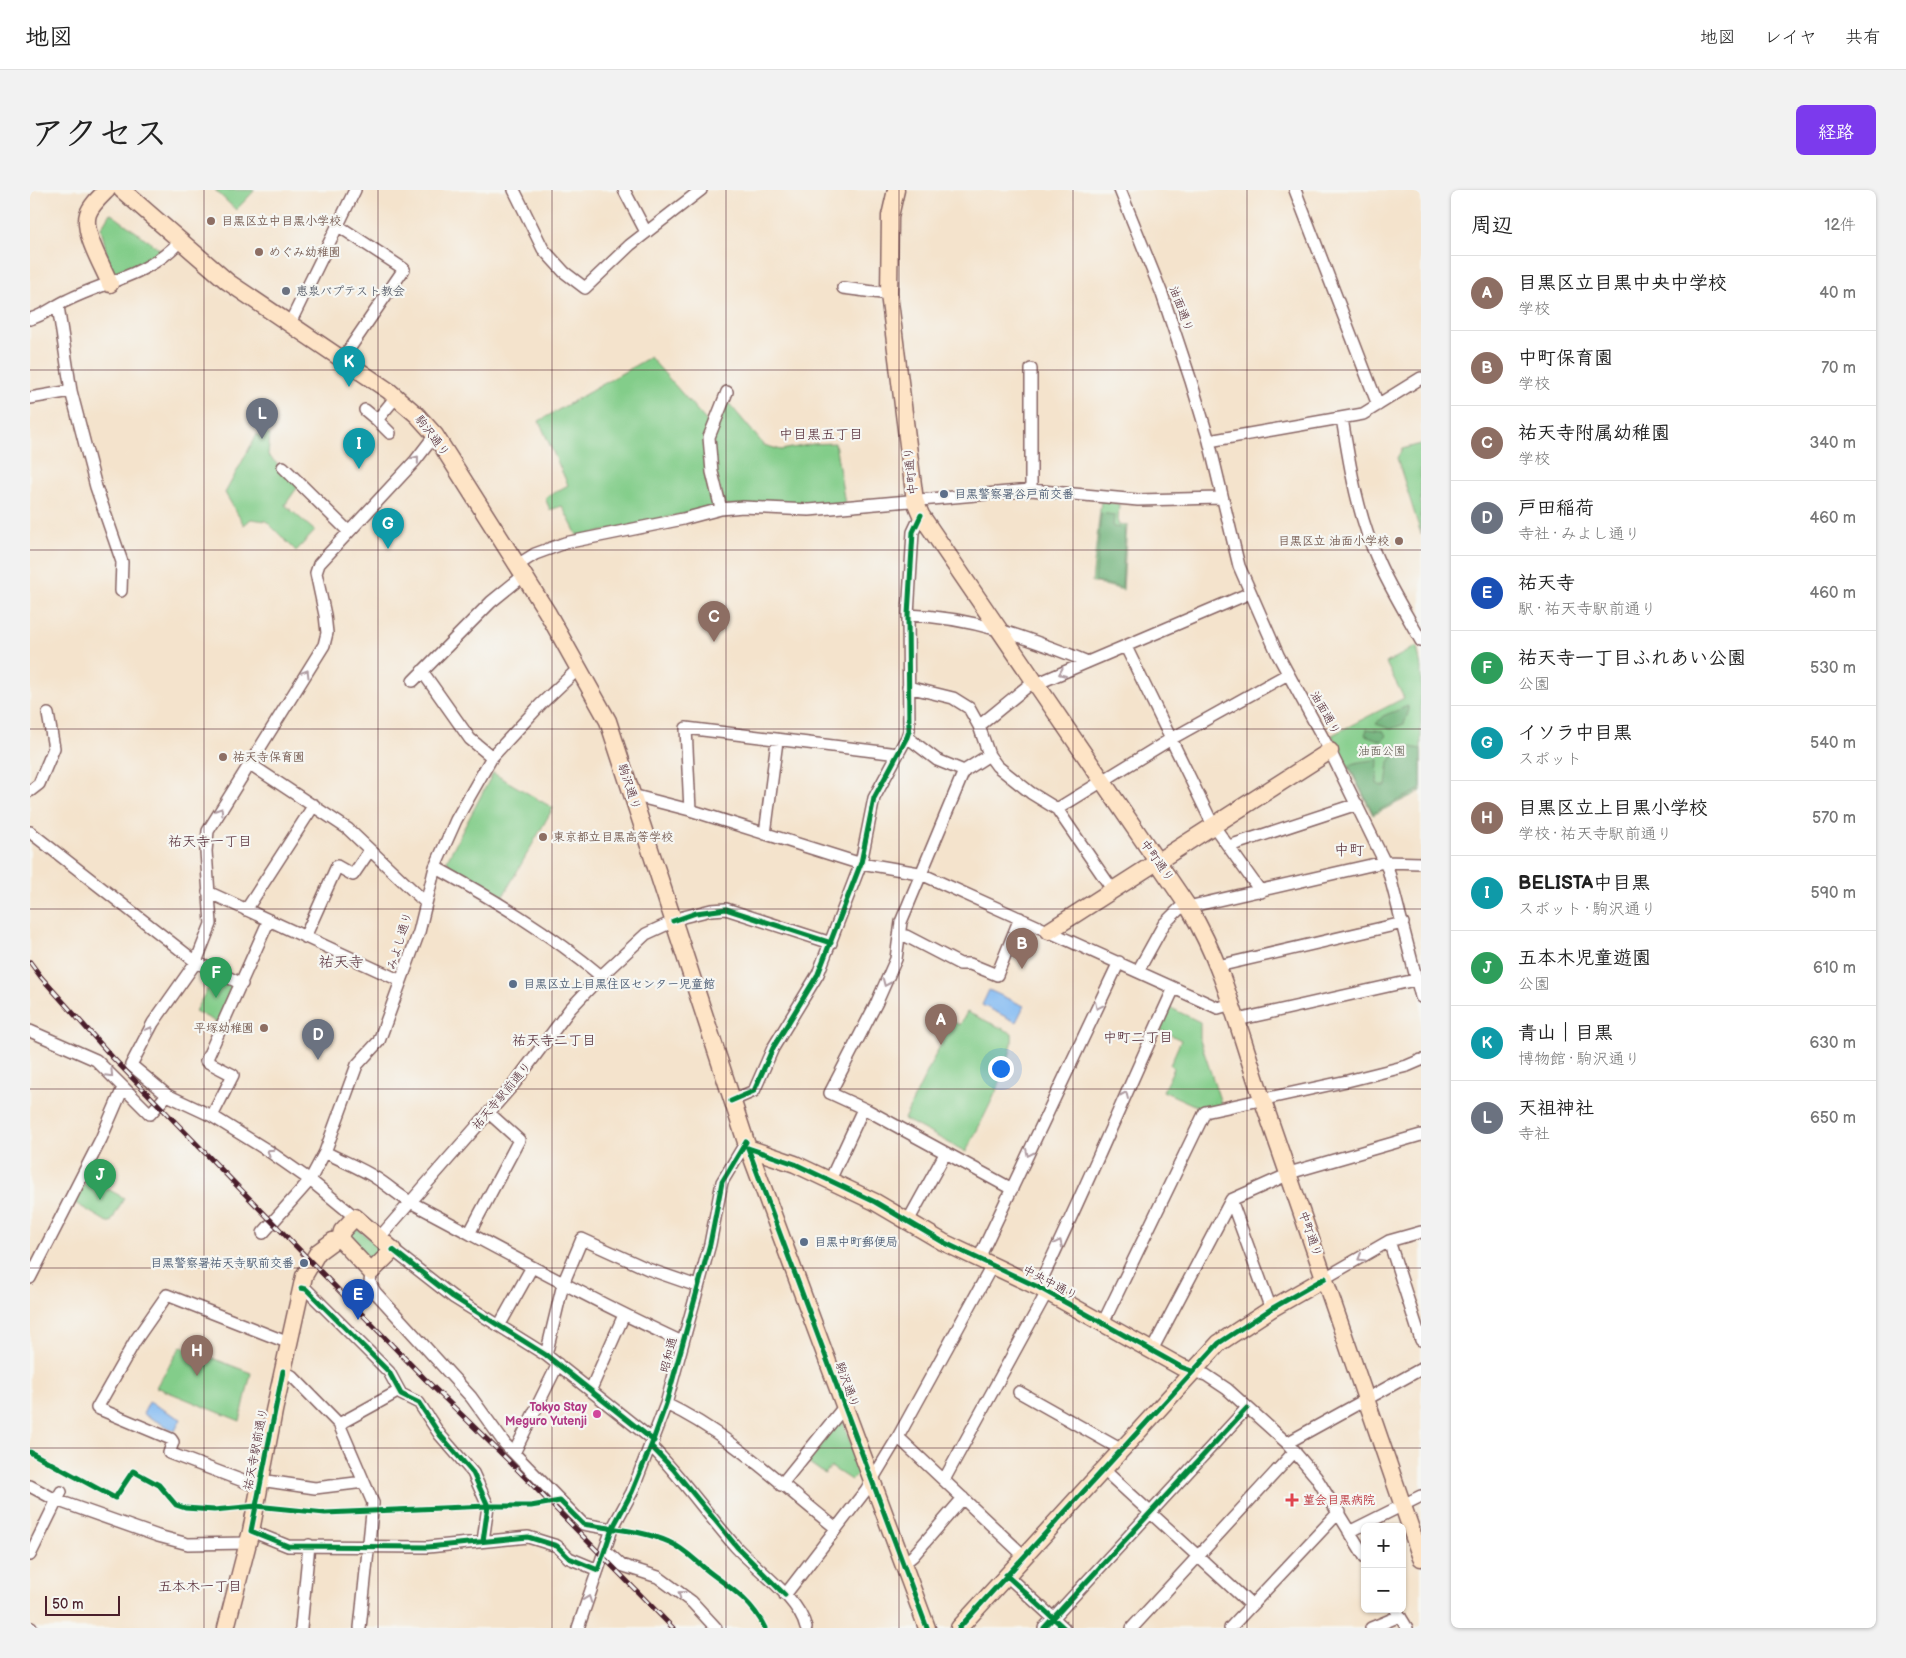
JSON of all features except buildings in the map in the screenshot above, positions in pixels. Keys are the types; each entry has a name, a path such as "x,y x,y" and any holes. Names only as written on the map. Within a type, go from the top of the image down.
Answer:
{"street":[{"path":"107,190 91,208 86,222 92,243 110,284"},
{"name":"駒沢通り","path":"122,190 228,282 343,358 417,415 434,435 519,571 547,612 579,668 608,721 731,1101 927,1628"},
{"path":"290,323 354,190"},
{"path":"514,190 543,249 564,272 585,288 646,232 700,190"},
{"path":"624,190 646,232"},
{"name":"中町通り","path":"896,190 890,216 889,294 918,508 997,628 1189,908 1218,966 1421,1558"},
{"name":"油面通り","path":"1120,190 1170,319 1209,441 1238,566 1288,674 1330,751 1384,862 1403,923 1415,980 1421,997"},
{"path":"1295,190 1378,405"},
{"path":"337,225 404,269 343,358"},
{"path":"30,319 42,316 67,300 110,284 156,261 180,241"},
{"path":"843,288 889,294"},
{"path":"58,306 71,391 96,487 122,562 121,591"},
{"path":"1031,369 1031,490"},
{"path":"1209,441 1364,414 1421,378"},
{"path":"30,398 71,391"},
{"path":"721,509 712,472 709,437 728,392"},
{"path":"377,420 396,397"},
{"path":"365,410 390,433"},
{"path":"1342,418 1355,496 1368,535 1379,564 1421,641"},
{"path":"434,435 396,482 348,530 319,564 316,573 327,633 324,645 208,831 206,840 211,924 196,962 153,1023 131,1065 167,1096 212,1116 310,1180 393,1250 453,1297 546,1355 591,1389 652,1443 737,1547 797,1610 806,1628"},
{"path":"284,467 348,530"},
{"path":"413,681 491,602 535,554 564,543 683,519 721,509 743,507 809,510 918,508 1031,490 1138,500 1221,498"},
{"path":"731,1101 754,1091 773,1048 809,993 831,943 861,863 874,798 909,731 908,615 913,532 918,508"},
{"path":"979,726 1035,683 1126,647 1250,593"},
{"path":"908,615 946,617 997,628 1088,662"},
{"path":"1126,647 1213,825 1261,892"},
{"name":"みよし通り","path":"263,1233 310,1180 325,1152 357,1065 379,1041 419,932 435,867 456,820 492,757 541,704 579,668"},
{"path":"422,671 470,739 492,757"},
{"path":"1056,808 1171,739 1288,674"},
{"path":"908,688 961,701 969,708 979,726 989,755 1008,776 1056,808 1112,889"},
{"path":"30,791 39,784 54,748 48,714"},
{"path":"690,810 686,728 777,741 898,754"},
{"path":"907,737 937,760 964,770"},
{"path":"765,834 777,741"},
{"path":"1049,931 1330,751"},
{"path":"989,755 964,770 901,922 900,937 893,966 830,1092 1012,1190"},
{"path":"250,764 348,829 425,902"},
{"path":"632,796 690,810 861,863 922,874 1218,1008 1232,1004"},
{"path":"1229,846 1357,804"},
{"path":"246,910 314,805"},
{"path":"30,832 196,962 242,984"},
{"path":"306,937 337,866 353,874 370,850"},
{"path":"1138,971 1164,924 1179,909 1261,892 1384,862 1421,863"},
{"path":"435,867 504,905 519,918 566,946 601,976"},
{"path":"208,892 402,981"},
{"name":"祐天寺駅前通り","path":"379,1238 412,1203 527,1067 570,1010 601,976 646,934 673,921 696,913 726,909 831,943"},
{"path":"900,937 906,936 960,964 970,964 997,975 1020,918"},
{"path":"212,1116 233,1075 206,1060 242,984 269,920"},
{"path":"1218,966 1403,923"},
{"path":"785,1596 872,1481 898,1436 986,1261 1012,1190 1119,962"},
{"path":"1237,1020 1415,980"},
{"path":"944,1480 1042,1289 1104,1140 1174,988"},
{"path":"30,1031 96,1060 150,1114 167,1096"},
{"path":"1103,1323 1205,1112 1355,1079 1407,1066 1421,1060"},
{"path":"30,1278 101,1139 123,1088"},
{"path":"830,1180 863,1109"},
{"path":"470,1232 519,1140 489,1112"},
{"path":"1152,1350 1231,1200 1290,1173 1421,1135"},
{"name":"中央中通り","path":"747,1145 830,1180 943,1242 1042,1289 1192,1371"},
{"name":"昭和通","path":"578,1628 612,1529 632,1492 666,1404 710,1244 722,1182 747,1145"},
{"path":"325,1152 376,1178 412,1203 470,1232 563,1284 682,1342"},
{"path":"908,1222 945,1154"},
{"path":"1231,1200 1271,1308"},
{"name":"祐天寺駅前通り","path":"226,1628 250,1537 259,1484 305,1272 318,1252 323,1247 340,1239 342,1230 355,1217"},
{"path":"959,1628 1219,1343 1271,1308 1389,1241 1421,1232"},
{"path":"340,1239 371,1272"},
{"path":"546,1355 563,1284 582,1239 648,1269 697,1286"},
{"path":"1389,1241 1421,1340"},
{"path":"393,1250 371,1272 370,1283 375,1292 472,1397 514,1453 583,1524 612,1529"},
{"path":"499,1326 532,1267"},
{"path":"301,1288 306,1289 389,1372 402,1394 419,1402 440,1435 473,1473 488,1506 483,1541"},
{"path":"289,1343 167,1296 135,1342 97,1408 171,1439 173,1442 169,1453 259,1484 314,1488 364,1482"},
{"path":"591,1389 624,1315"},
{"path":"514,1453 558,1364"},
{"path":"1132,1628 1198,1557 1291,1447 1365,1399 1421,1369"},
{"path":"1192,1371 1206,1375 1227,1389 1291,1447 1316,1477 1361,1551"},
{"path":"283,1372 292,1376 339,1424 373,1503 360,1628"},
{"path":"339,1424 399,1391"},
{"path":"1019,1392 1122,1450"},
{"path":"666,1404 692,1416 731,1443 836,1528"},
{"path":"782,1486 844,1407"},
{"path":"1044,1628 1247,1408"},
{"path":"898,1436 1024,1556"},
{"path":"1104,1470 1251,1605"},
{"path":"30,1486 158,1536 188,1544 250,1537 288,1546 428,1548 518,1537 537,1539 557,1546 569,1558 598,1570"},
{"path":"30,1555 59,1496"},
{"path":"1349,1532 1421,1496"},
{"path":"903,1564 913,1556 963,1498"},
{"path":"1230,1628 1339,1512"},
{"path":"302,1628 308,1546"},
{"path":"605,1550 621,1566 658,1577 692,1602 716,1628"},
{"path":"1006,1575 1064,1628"},
{"path":"1371,1628 1398,1613 1407,1628"}],"green space":[{"path":"215,190 255,190 236,210"},
{"path":"110,213 161,250 127,270 111,273 101,228"},
{"path":"650,357 710,425 716,503 714,507 578,537 562,506 550,510 545,498 568,485 539,421"},
{"path":"727,401 764,445 781,450 813,444 835,443 845,504 800,508 727,505 723,502 715,470 713,437"},
{"path":"265,432 270,435 268,455 299,485 285,505 315,531 296,551 266,521 251,519 244,525 225,493 257,434 261,437"},
{"path":"1421,444 1421,534 1397,458 1402,449"},
{"path":"1101,501 1119,504 1118,524 1127,525 1123,590 1092,582"},
{"path":"1101,513 1114,515 1113,527 1125,528 1122,588 1095,581"},
{"name":"油面公園","path":"1417,646 1421,668 1421,791 1373,815 1332,735 1404,698 1386,663"},
{"path":"1408,706 1408,713 1404,724 1391,729 1376,724 1383,716"},
{"path":"1367,729 1383,731 1387,736 1382,741 1365,735"},
{"path":"1401,745 1421,749 1421,789 1373,813 1349,766 1378,759 1377,784 1386,786 1389,762"},
{"path":"493,773 553,808 502,898 450,868 447,860"},
{"path":"215,976 236,985 218,1023 195,1011"},
{"path":"1169,1007 1200,1022 1200,1040 1222,1106 1205,1110 1163,1091 1174,1068 1170,1065 1181,1040 1158,1029"},
{"path":"967,1012 1012,1033 1012,1045 1003,1076 966,1152 904,1119 952,1021 960,1025"},
{"path":"88,1178 124,1198 111,1222 107,1222 75,1203"},
{"path":"356,1228 379,1246 378,1253 373,1258 367,1259 348,1239 349,1231"},
{"path":"181,1346 251,1373 240,1421 156,1387"},
{"path":"841,1416 861,1472 851,1480 831,1467 825,1474 806,1461"}],"water":[{"path":"989,990 1024,1006 1016,1022 982,1005"},
{"path":"149,1402 181,1419 175,1431 143,1414"}],"railway":[{"path":"30,962 113,1058 424,1378 508,1460 673,1628"}],"cycle path":[{"path":"731,1101 754,1091 773,1048 818,974 861,863 874,798 909,731 908,615 913,532 921,515"},
{"path":"673,921 696,913 726,909 831,943"},
{"path":"283,1371 251,1531 288,1546 428,1547 528,1537 557,1546 569,1558 598,1570 612,1529 632,1492 666,1404 710,1244 722,1182 746,1142"},
{"path":"748,1148 927,1628"},
{"path":"748,1148 795,1164 875,1202 943,1242 1038,1287 1181,1367 1192,1371"},
{"path":"393,1250 453,1297 546,1355 654,1441"},
{"path":"959,1628 1219,1343 1271,1309 1325,1278"},
{"path":"301,1288 306,1289 389,1372 401,1394 419,1403 440,1435 473,1473 488,1506 483,1541"},
{"path":"1044,1628 1247,1408"},
{"path":"651,1446 673,1469 737,1547 785,1595"},
{"path":"30,1452 115,1498 133,1471 159,1485 176,1505 185,1508 214,1510 256,1506 325,1513 531,1506 560,1501 583,1524 648,1535 669,1542 681,1549 749,1604 765,1628"},
{"path":"1006,1575 1064,1628"}],"place":[{"name":"目黒区立中目黒小学校","path":"211,221"},
{"name":"めぐみ幼稚園","path":"259,252"},
{"name":"恵泉バプテスト教会","path":"286,291"},
{"name":"青山｜目黒","path":"349,387"},
{"name":"天祖神社","path":"262,439"},
{"name":"BELISTA中目黒","path":"359,469"},
{"name":"目黒警察署谷戸前交番","path":"944,494"},
{"name":"目黒区立 油面小学校","path":"1399,541"},
{"name":"イソラ中目黒","path":"388,549"},
{"name":"祐天寺附属幼稚園","path":"714,642"},
{"name":"祐天寺保育園","path":"223,757"},
{"name":"東京都立目黒高等学校","path":"543,837"},
{"name":"中町保育園","path":"1022,969"},
{"name":"目黒区立上目黒住区センター児童館","path":"513,984"},
{"name":"祐天寺一丁目ふれあい公園","path":"216,998"},
{"name":"平塚幼稚園","path":"264,1028"},
{"name":"目黒区立目黒中央中学校","path":"941,1045"},
{"name":"戸田稲荷","path":"318,1060"},
{"name":"五本木児童遊園","path":"100,1200"},
{"name":"目黒中町郵便局","path":"804,1242"},
{"name":"目黒警察署祐天寺駅前交番","path":"304,1263"},
{"name":"祐天寺","path":"358,1320"},
{"name":"目黒区立上目黒小学校","path":"197,1376"},
{"name":"Tokyo Stay Meguro Yutenji","path":"597,1414"},
{"name":"菫会目黒病院","path":"1292,1500"}],"district":[{"name":"中目黒五丁目","path":"821,434"},
{"name":"祐天寺一丁目","path":"210,841"},
{"name":"中町","path":"1349,850"},
{"name":"祐天寺","path":"341,962"},
{"name":"中町二丁目","path":"1138,1037"},
{"name":"祐天寺二丁目","path":"554,1040"},
{"name":"五本木一丁目","path":"200,1586"}]}
